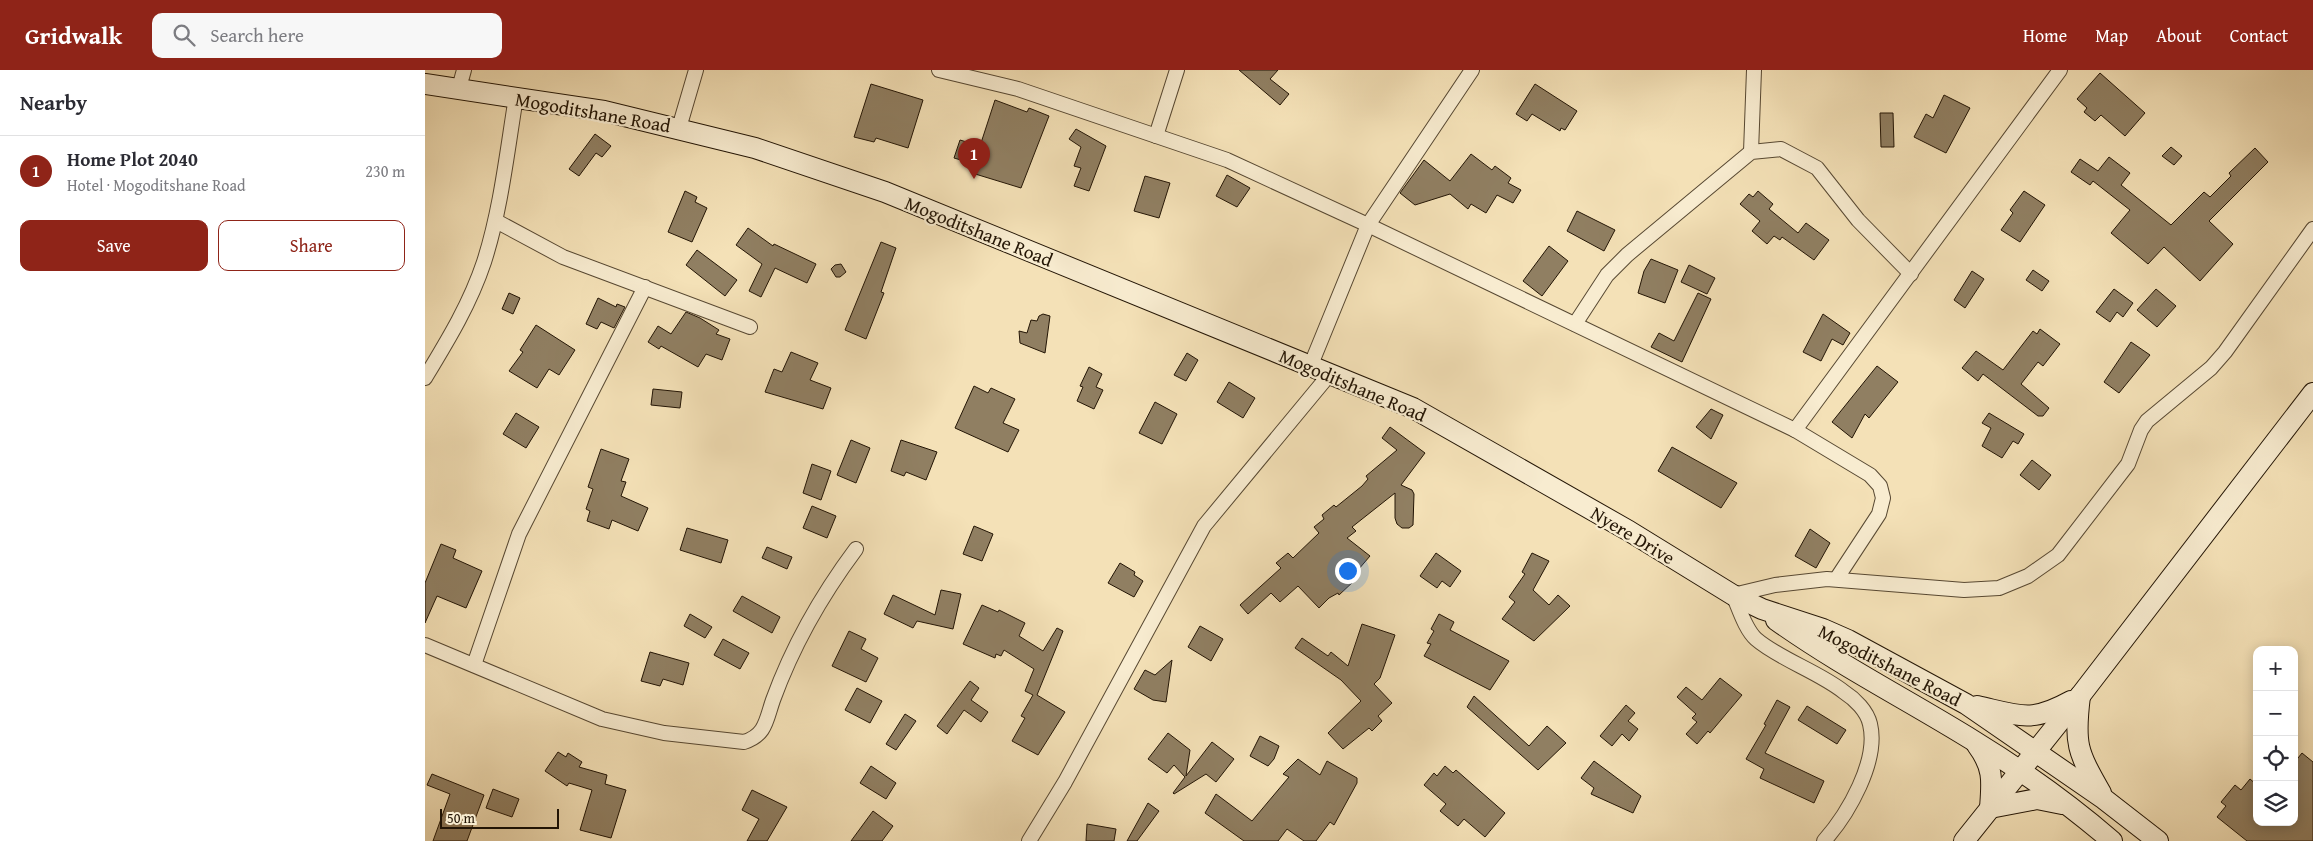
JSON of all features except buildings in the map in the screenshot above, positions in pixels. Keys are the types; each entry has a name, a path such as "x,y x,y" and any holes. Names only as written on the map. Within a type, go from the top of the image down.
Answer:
{"main road":[{"name":"Mogoditshane Road","path":"425,84 462,79 516,97 604,111 679,128 755,148 885,192 1413,408 1505,459"},
{"path":"1964,841 2079,696 2313,393"},
{"name":"Nyere Drive","path":"1505,459 1733,595 1761,609"},
{"name":"Mogoditshane Road","path":"1761,609 1823,629 1848,640 1966,704 2105,799 2158,841"},
{"name":"Mogoditshane Road","path":"1761,609 1812,645 1974,741 2020,771 2071,807 2112,841"},
{"path":"1966,704 2029,717 2049,713 2079,696"},
{"path":"2079,696 2076,727 2077,745 2084,764 2105,799"},
{"path":"1974,741 1988,760 1991,770 1990,808"},
{"path":"1990,808 2037,798 2071,807"}],"street":[{"path":"679,128 696,70"},
{"path":"939,70 1018,89 1227,160 1368,225 1795,430 1870,475 1880,486 1883,498 1879,514 1837,578"},
{"path":"1157,136 1177,70"},
{"path":"1310,367 1368,225 1472,70"},
{"path":"1751,152 1754,70"},
{"path":"1795,430 2060,70"},
{"path":"425,378 454,329 484,263 496,221 516,97"},
{"path":"1575,324 1607,275 1627,255 1751,152 1781,148 1801,157 1817,168 1859,220 1911,274"},
{"path":"496,221 563,257 750,327"},
{"path":"1825,841 1842,820 1859,787 1871,753 1871,724 1863,709 1844,691 1755,638 1733,595 1784,584 1837,578 1964,590 1999,588 2028,576 2058,555 2128,464 2141,430 2147,421 2211,368 2225,352 2313,229"},
{"path":"474,665 519,534 645,287"},
{"path":"1029,841 1065,782 1205,526 1329,375"},
{"path":"425,645 602,719 664,733 744,742 755,738 764,728 784,670 810,616 826,589 856,549"}],"place":[{"name":"Home Plot 2040","path":"974,179"}]}
